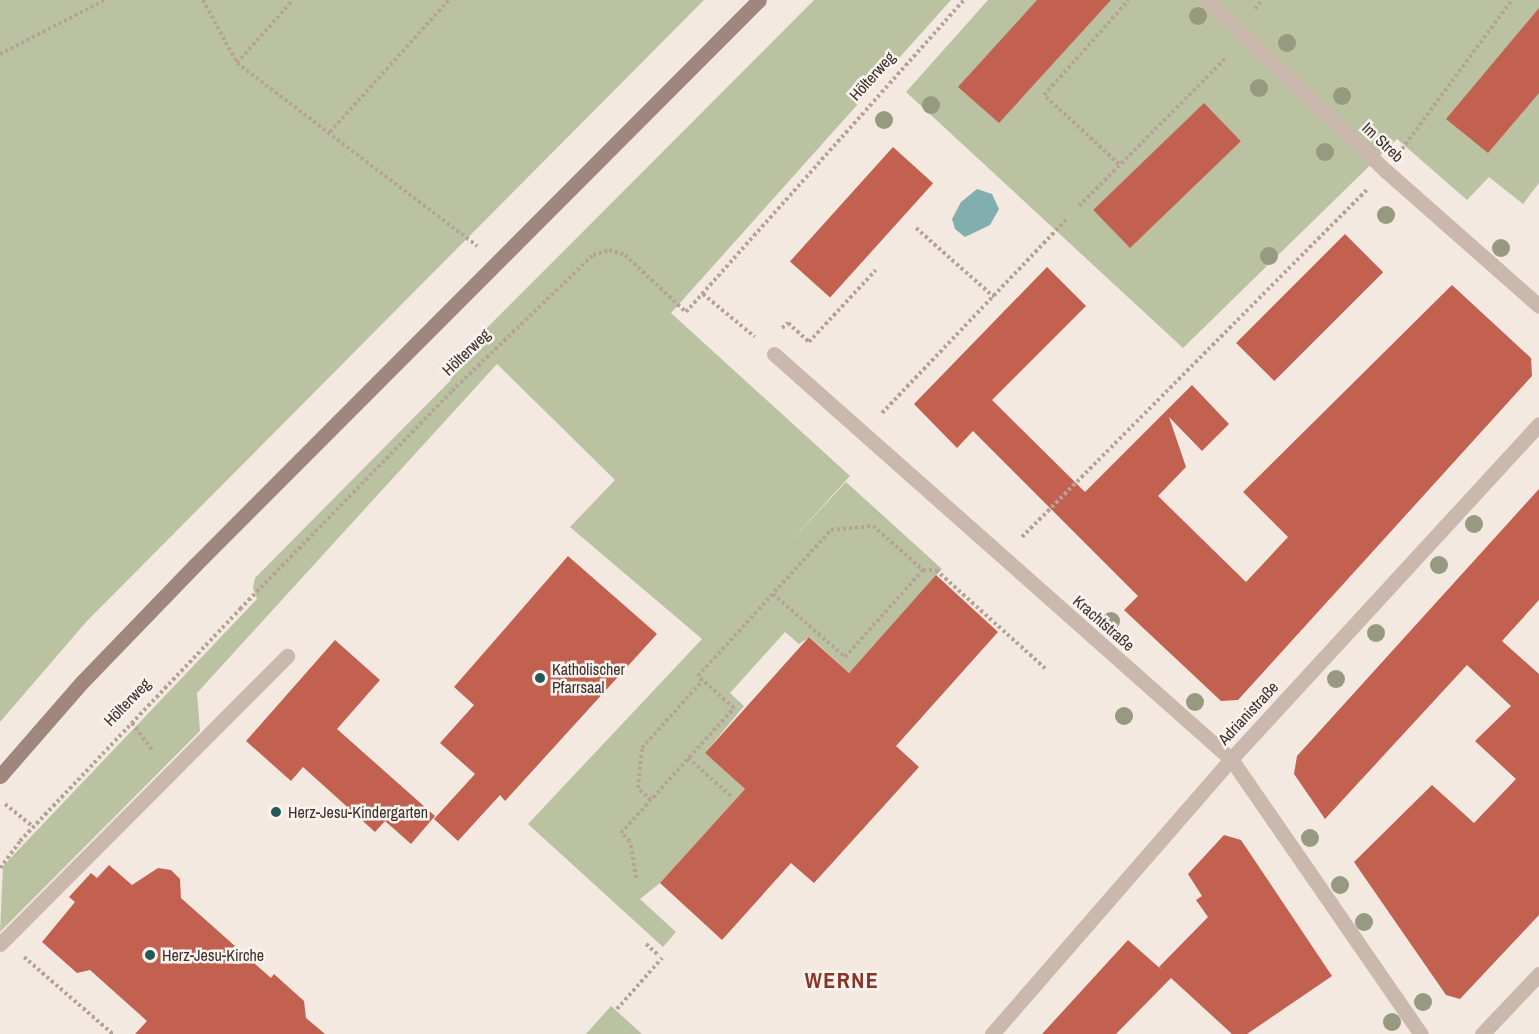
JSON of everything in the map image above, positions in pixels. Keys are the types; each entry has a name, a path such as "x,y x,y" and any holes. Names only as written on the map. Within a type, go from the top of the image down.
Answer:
{"main road":[{"path":"0,776 82,682 195,565 759,0"}],"street":[{"name":"Im Streb","path":"1207,0 1386,171 1539,306"},
{"name":"Krachtstraße","path":"770,350 1231,759 1421,1034"},
{"name":"Adrianistraße","path":"992,1034 1231,759 1539,424"},
{"path":"1,942 287,656"},
{"path":"1482,1034 1539,974"}],"path":[{"path":"0,54 105,0"},
{"path":"203,0 237,63 497,261"},
{"path":"237,63 293,0"},
{"path":"330,132 449,0"},
{"name":"Hölterweg","path":"0,868 33,827 452,391 593,255 609,250 625,255 686,312 964,0"},
{"path":"1119,164 1044,95 1129,0"},
{"path":"1003,557 1386,171 1512,0"},
{"path":"1079,206 1246,38"},
{"path":"862,432 1068,218"},
{"path":"916,228 994,297"},
{"path":"703,294 770,350 788,322 809,342 876,270"},
{"path":"636,878 630,841 621,833 734,708 698,676 831,530 873,526 923,570 936,570 1047,670"},
{"path":"773,594 845,657 923,570"},
{"path":"651,800 638,788 642,748 703,680"},
{"path":"132,723 169,772"},
{"path":"688,758 732,797"},
{"path":"0,799 33,827"},
{"path":"1,942 113,1034"},
{"path":"646,944 657,954"},
{"path":"617,1009 663,958"}],"green space":[{"path":"0,0 704,0 87,621 0,722"},
{"path":"814,0 951,0 671,313 850,476 790,542 846,482 942,569 849,673 810,637 799,644 785,632 730,693 744,706 705,753 745,789 660,883 640,899 676,932 663,947 528,824 702,639 570,527 615,480 497,364 197,693 200,731 0,932 3,866 257,599 253,588 255,578 451,380 445,370"},
{"path":"988,0 1539,0 1539,183 1523,204 1489,177 1467,200 1397,139 1183,348 906,92"},
{"path":"611,1006 642,1034 586,1034"}],"water":[{"path":"977,189 992,194 999,209 990,225 965,237 955,229 952,219 961,202"}],"building":[{"path":"1037,0 1111,0 999,123 958,87"},
{"path":"1539,8 1539,93 1488,153 1446,119"},
{"path":"1204,103 1241,141 1130,248 1093,210"},
{"path":"893,147 933,183 830,298 790,261"},
{"path":"1345,234 1383,272 1274,381 1236,343"},
{"path":"1047,267 1086,306 992,400 1085,492 1192,385 1229,424 1202,451 1169,417 1186,467 1158,496 1246,582 1288,537 1243,492 1452,285 1531,358 1532,376 1238,700 1221,701 1124,610 1138,596 973,431 957,448 914,404"},
{"path":"1539,489 1539,600 1502,641 1539,674 1539,915 1460,999 1446,995 1354,862 1432,785 1474,823 1516,779 1475,741 1511,706 1467,665 1325,819 1294,774 1297,756"},
{"name":"Katholischer Pfarrsaal","path":"568,556 657,634 505,801 500,795 458,841 434,819 475,774 440,743 474,705 454,687"},
{"path":"936,575 998,632 896,746 919,767 814,883 791,863 722,940 660,883 745,789 705,753 809,637 849,673"},
{"path":"335,640 380,680 337,729 435,816 411,844 385,821 375,832 303,767 291,781 246,741"},
{"path":"1224,835 1241,840 1332,976 1247,1034 1232,1034 1171,978 1116,1034 1042,1034 1128,940 1163,971 1159,967 1208,917 1196,900 1202,896 1188,874"},
{"name":"Herz-Jesu-Kirche","path":"109,865 132,885 158,868 171,870 180,879 181,898 271,978 274,974 304,1001 306,1018 325,1034 135,1034 147,1021 90,970 77,973 42,942 75,902 69,897 91,873 97,878"}],"place":[{"name":"Katholischer Pfarrsaal","path":"540,678"},
{"name":"Herz-Jesu-Kindergarten","path":"276,812"},
{"name":"Herz-Jesu-Kirche","path":"150,955"}],"district":[{"name":"WERNE","path":"842,981"}]}
